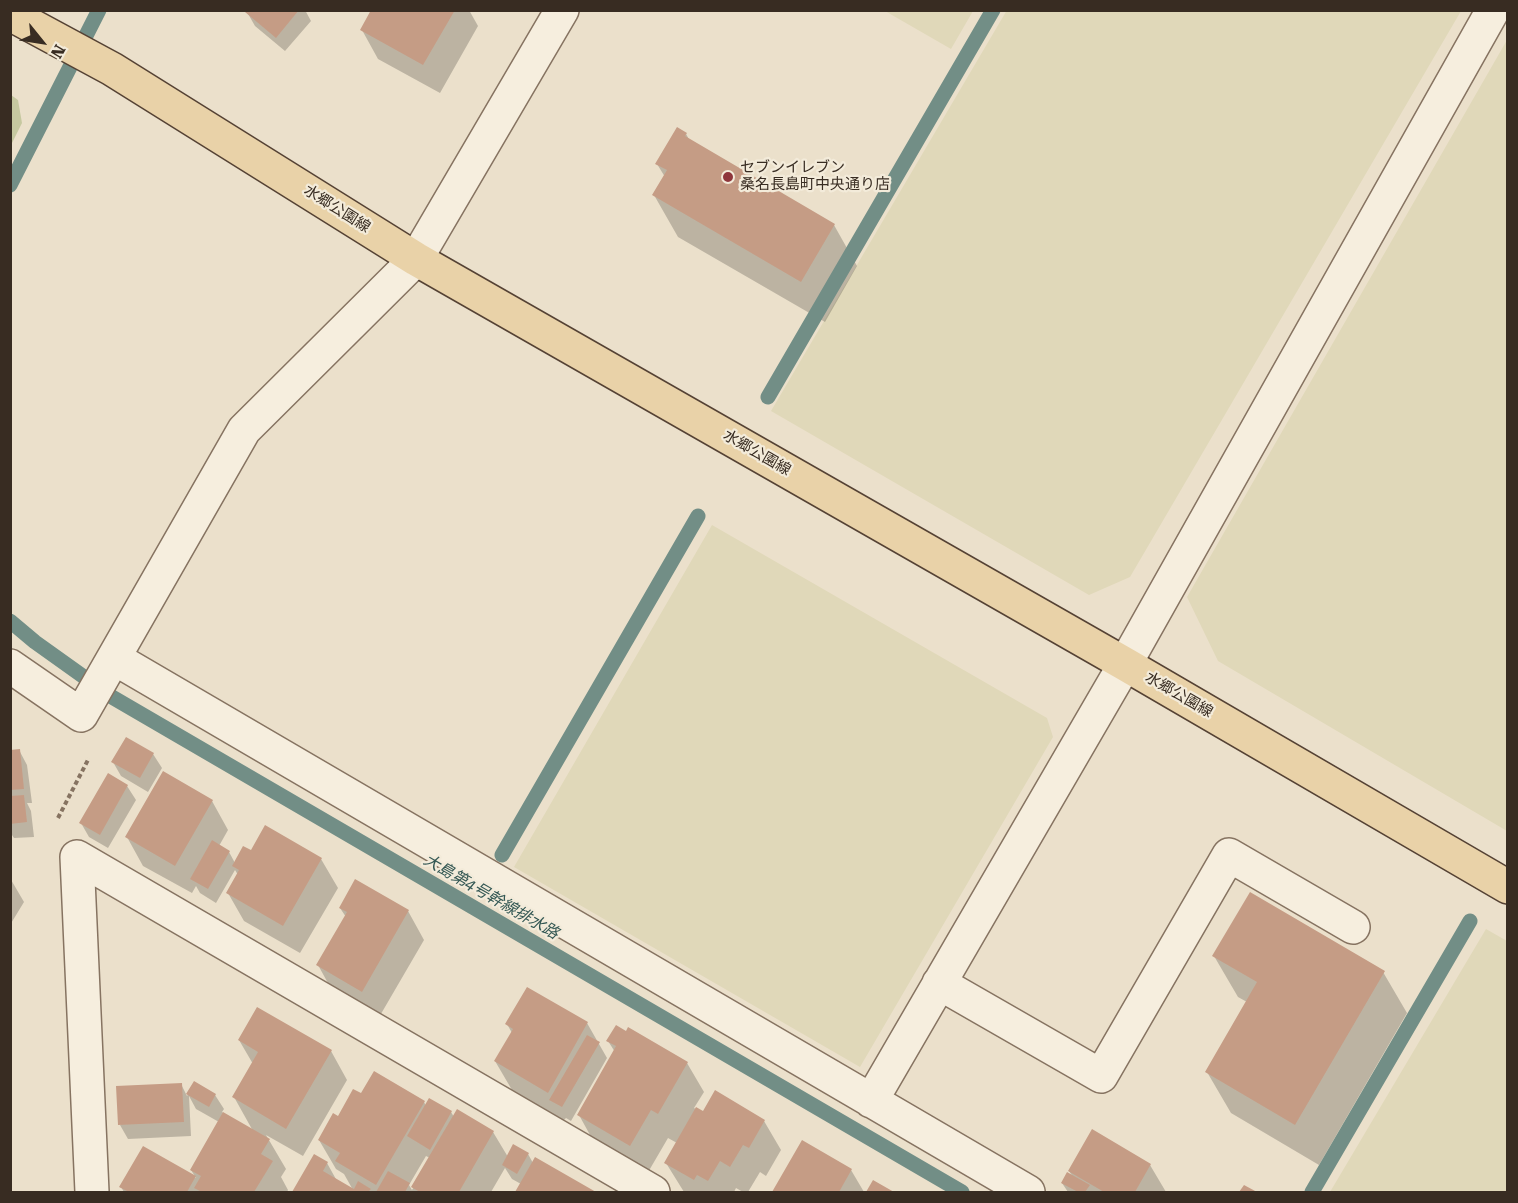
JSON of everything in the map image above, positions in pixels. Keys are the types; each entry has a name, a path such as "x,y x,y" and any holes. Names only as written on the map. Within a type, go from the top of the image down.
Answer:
{"main road":[{"name":"水郷公園線","path":"10,14 112,69 416,258 1125,664 1508,887"}],"street":[{"path":"10,666 84,710 244,430 416,258 562,10"},
{"path":"871,1101 1125,664 1493,10"},
{"path":"112,661 1028,1192"},
{"path":"939,983 1101,1076 1229,855 1353,927"},
{"path":"77,857 92,1192"},
{"path":"77,857 653,1192"}],"path":[{"path":"77,857 56,822 99,738 84,710"}],"shaded area":[{"path":"1007,10 1461,11 1130,577 1089,595 771,411"},
{"path":"885,11 973,11 951,49"},
{"path":"1507,40 1507,831 1218,661 1187,597"},
{"path":"712,525 1047,718 1053,737 860,1067 514,867"},
{"path":"1486,929 1507,941 1507,1192 1330,1192"}],"green space":[{"path":"11,95 18,100 22,123 11,145"}],"building":[{"path":"246,10 299,10 276,38 245,12"},
{"path":"371,10 455,10 423,65 360,30"},
{"path":"677,127 687,133 685,136 835,224 801,282 652,195 667,170 655,164"},
{"path":"126,737 154,753 140,778 111,762"},
{"path":"20,749 24,789 10,790 10,750"},
{"path":"163,771 213,800 175,866 125,837"},
{"path":"108,773 128,785 100,835 79,823"},
{"path":"24,795 27,822 10,824 10,796"},
{"path":"265,825 322,858 283,926 226,893 239,870 232,866 243,846 251,850"},
{"path":"212,840 230,851 208,889 190,879"},
{"path":"355,879 409,910 362,992 316,965 347,912 339,908"},
{"path":"1250,892 1385,971 1295,1125 1205,1072 1257,982 1212,956"},
{"path":"527,987 588,1022 548,1093 494,1061 513,1029 505,1024"},
{"path":"257,1007 332,1050 286,1129 232,1097 258,1052 238,1040"},
{"path":"616,1025 626,1031 628,1027 688,1062 658,1114 651,1110 630,1146 577,1115 616,1046 606,1041"},
{"path":"587,1035 600,1042 562,1107 549,1100"},
{"path":"374,1071 425,1101 376,1185 335,1161 340,1153 318,1140 333,1113 338,1116 353,1089 361,1093"},
{"path":"194,1081 216,1094 209,1107 186,1094"},
{"path":"182,1083 184,1122 118,1125 116,1086"},
{"path":"715,1090 765,1120 749,1148 743,1145 730,1167 720,1161 708,1181 697,1175 694,1180 664,1163 696,1107 703,1111"},
{"path":"429,1098 452,1111 430,1150 407,1136"},
{"path":"457,1109 494,1131 459,1192 420,1192 411,1187"},
{"path":"223,1112 270,1139 261,1154 273,1161 254,1192 202,1192 194,1188 201,1176 190,1170"},
{"path":"1092,1129 1151,1164 1135,1192 1104,1192 1068,1171"},
{"path":"802,1140 852,1169 839,1192 772,1192"},
{"path":"513,1144 529,1153 517,1174 502,1165"},
{"path":"143,1146 196,1176 187,1192 129,1192 119,1187"},
{"path":"314,1154 328,1162 323,1171 354,1189 358,1181 371,1189 368,1192 292,1192"},
{"path":"535,1157 596,1192 515,1192"},
{"path":"388,1171 410,1183 405,1192 376,1192"},
{"path":"1067,1172 1090,1185 1085,1192 1078,1192 1061,1183"},
{"path":"873,1180 894,1192 866,1192"},
{"path":"1244,1185 1257,1192 1239,1192"}],"waterway":[{"name":"大島第4号幹線排水路","path":"10,185 99,10"},
{"path":"768,397 993,10"},
{"path":"502,855 698,516"},
{"name":"大島第4号幹線排水路","path":"10,621 35,642 112,697 962,1192"},
{"path":"1312,1192 1470,921"}],"place":[{"name":"セブンイレブン 桑名長島町中央通り店","path":"728,177"}]}
